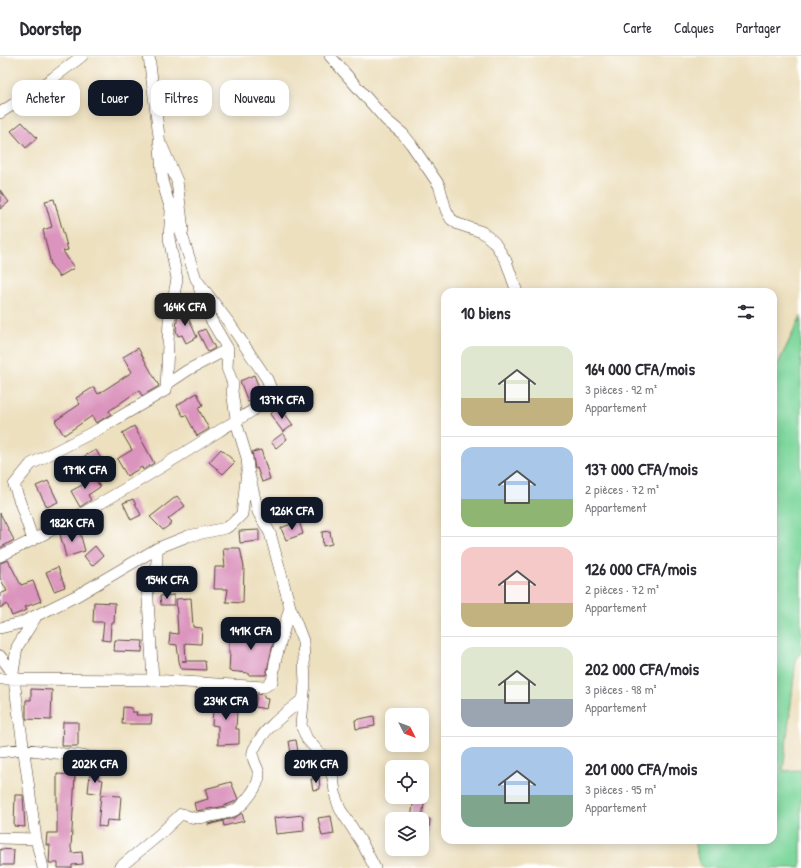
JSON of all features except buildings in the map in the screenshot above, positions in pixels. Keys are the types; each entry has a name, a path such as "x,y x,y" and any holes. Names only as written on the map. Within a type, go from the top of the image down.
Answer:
{"street":[{"path":"0,113 54,78 82,56"},
{"path":"149,56 160,140 163,184 171,210 185,242 211,320 228,349 227,368 233,384 232,392 236,421 247,458 248,469 258,512 270,533 290,607 303,642 305,651 301,725 306,739 326,760 333,778 340,810 362,842 375,868"},
{"path":"330,56 386,120 403,134 411,144 439,185 444,205 451,219 458,224 482,232 494,242 506,261 516,288"},
{"path":"160,140 178,181 185,242"},
{"path":"166,390 170,321 177,279 169,238 171,210"},
{"path":"0,556 33,540 152,473 236,421 272,396 273,391 230,324 196,278"},
{"path":"166,390 167,384 188,370 228,349"},
{"path":"33,540 14,485 22,474 31,464 99,429 166,390"},
{"path":"0,628 21,623 84,592 123,567 188,536 226,528 242,514 248,469"},
{"path":"153,680 147,584 157,563 157,550"},
{"path":"0,679 13,676 153,680 264,687 272,682 275,662 290,607"},
{"path":"38,614 18,647 13,676 22,749 36,839 43,868"},
{"path":"0,656 13,676"},
{"path":"119,868 160,834 181,814 195,818 235,810 252,793 257,784 259,775 254,763 252,751 260,738 278,719 303,700"},
{"path":"0,752 22,749 98,758"},
{"path":"0,838 36,839"}],"green space":[{"path":"801,316 801,652 796,660 783,771 801,770 801,868 704,868 699,864 695,844 777,844 777,366"}]}
